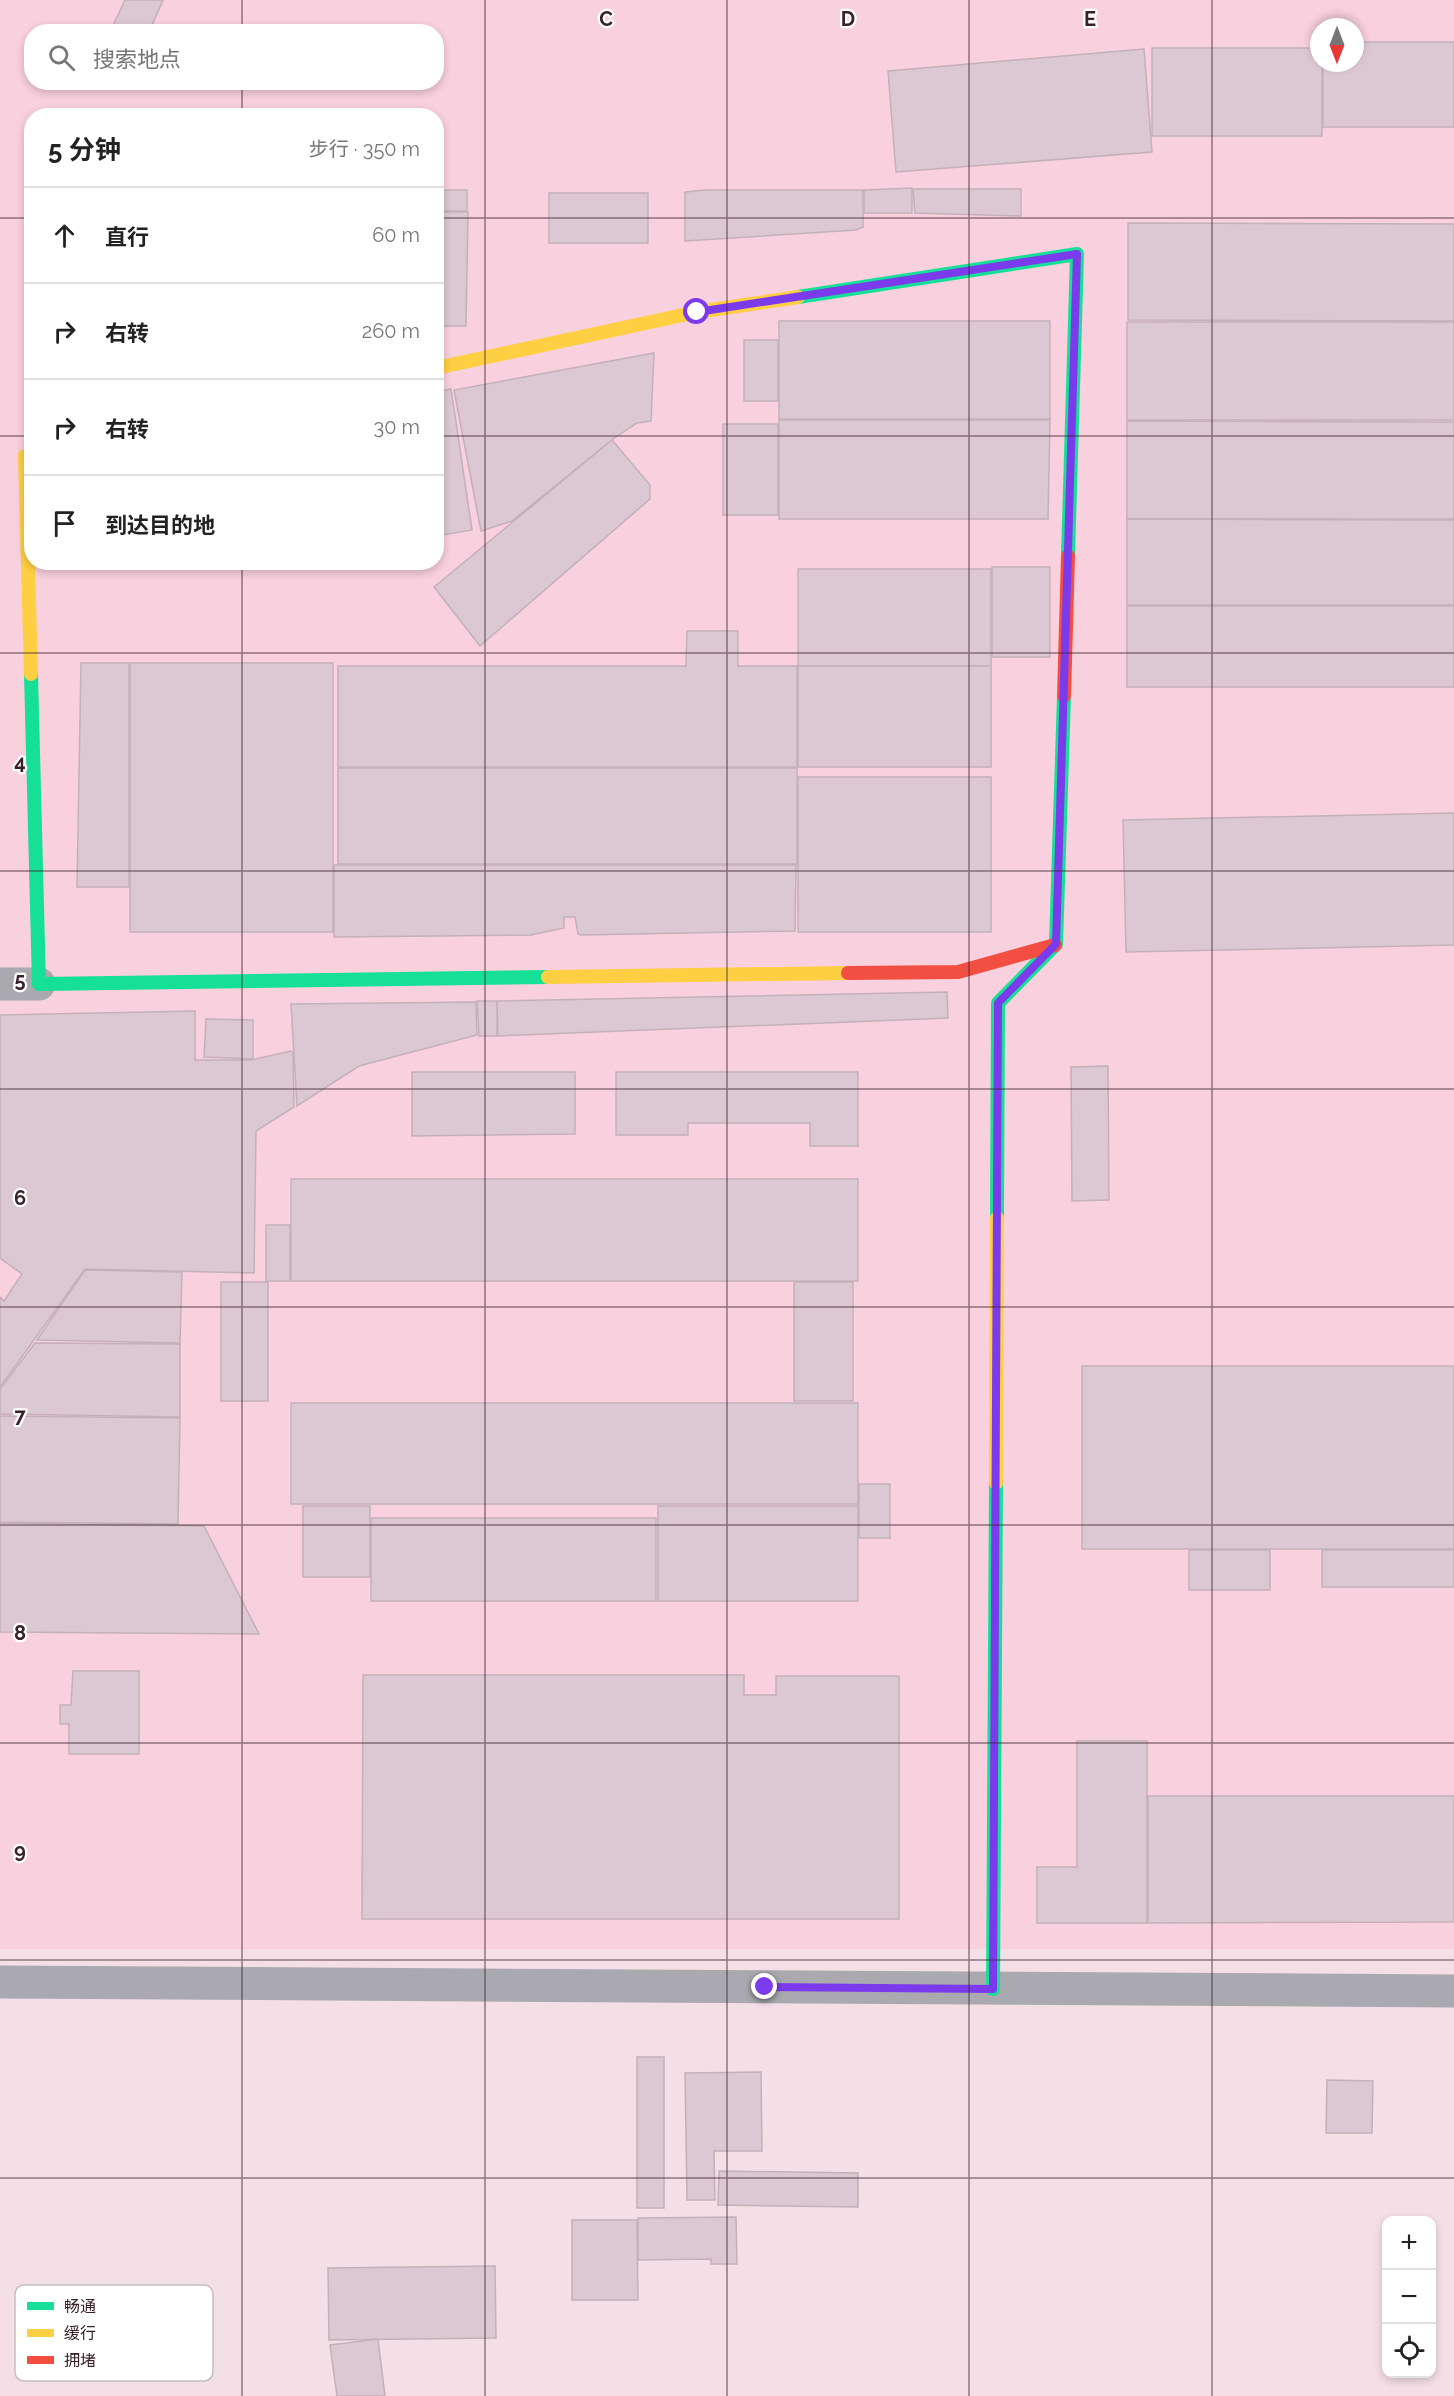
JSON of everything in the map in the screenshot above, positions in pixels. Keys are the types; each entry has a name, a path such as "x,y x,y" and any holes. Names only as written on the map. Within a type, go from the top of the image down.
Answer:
{"street":[{"path":"444,366 697,312 1077,254 1056,944 998,1003 993,1989"},
{"path":"28,570 39,984"},
{"path":"0,984 958,972 1056,944"},
{"path":"0,1982 1454,1991"}],"shaded area":[{"path":"0,0 1454,0 1454,1949 0,1949"}],"building":[{"path":"125,0 163,0 152,24 114,24"},
{"path":"1364,42 1454,42 1454,127 1323,127 1323,72 1364,72"},
{"path":"1152,48 1310,48 1310,72 1322,72 1322,136 1152,136"},
{"path":"1144,49 1152,152 896,172 888,71"},
{"path":"912,188 912,213 864,213 864,190"},
{"path":"913,189 1021,189 1021,216 915,213"},
{"path":"444,190 467,190 467,211 444,211"},
{"path":"863,190 863,227 856,230 685,241 685,192"},
{"path":"549,193 648,193 648,243 549,243"},
{"path":"444,212 468,212 466,326 444,326"},
{"path":"1128,223 1454,224 1454,321 1128,320"},
{"path":"779,321 1050,321 1050,419 779,419"},
{"path":"1127,322 1454,322 1454,420 1127,420"},
{"path":"744,340 778,340 778,401 744,401"},
{"path":"654,353 651,421 637,423 613,439 512,521 481,531 454,390"},
{"path":"451,389 472,530 444,535 444,390"},
{"path":"779,420 1050,420 1048,519 779,519"},
{"path":"1127,421 1454,422 1454,519 1127,519"},
{"path":"723,424 778,424 778,515 723,515"},
{"path":"612,440 650,485 650,499 480,646 434,587"},
{"path":"1127,519 1454,520 1454,605 1127,605"},
{"path":"992,567 1050,567 1050,657 992,657"},
{"path":"798,569 991,569 991,666 798,666"},
{"path":"1127,606 1454,606 1454,687 1127,687"},
{"path":"687,631 738,631 738,666 797,666 797,767 338,767 338,666 686,666"},
{"path":"81,663 129,663 129,887 77,887"},
{"path":"130,663 333,663 333,932 130,932"},
{"path":"798,666 991,666 991,767 798,767"},
{"path":"338,768 797,768 797,864 338,864"},
{"path":"798,777 991,777 991,932 798,932"},
{"path":"1454,813 1454,945 1126,952 1123,820"},
{"path":"334,865 796,865 795,931 581,935 578,934 575,917 564,917 564,928 531,935 334,937"},
{"path":"947,992 948,1018 498,1036 497,1001"},
{"path":"477,1001 497,1003 497,1036 479,1036"},
{"path":"476,1002 477,1035 359,1066 297,1106 291,1004"},
{"path":"195,1011 195,1060 251,1060 291,1051 293,1053 294,1107 256,1131 254,1273 85,1269 0,1387 0,1297 4,1301 22,1274 0,1258 0,1015"},
{"path":"206,1019 253,1020 253,1059 204,1057"},
{"path":"1108,1066 1109,1200 1072,1201 1071,1067"},
{"path":"412,1072 575,1072 575,1134 412,1136"},
{"path":"616,1072 858,1072 858,1146 810,1146 810,1123 688,1123 688,1135 616,1135"},
{"path":"291,1179 858,1179 858,1281 291,1281"},
{"path":"266,1225 290,1225 290,1281 266,1281"},
{"path":"85,1270 182,1272 180,1343 37,1340"},
{"path":"221,1282 268,1282 268,1401 221,1401"},
{"path":"794,1282 853,1282 853,1401 794,1401"},
{"path":"35,1343 180,1344 180,1417 0,1414 0,1389"},
{"path":"1082,1366 1454,1366 1454,1549 1082,1549"},
{"path":"291,1403 858,1403 858,1504 291,1504"},
{"path":"0,1416 180,1418 178,1524 0,1522"},
{"path":"859,1484 890,1484 890,1538 859,1538"},
{"path":"303,1506 370,1506 370,1577 303,1577"},
{"path":"658,1506 858,1506 858,1601 658,1601"},
{"path":"371,1518 656,1518 656,1601 371,1601"},
{"path":"0,1523 204,1526 259,1634 0,1632"},
{"path":"1189,1550 1270,1550 1270,1590 1189,1590"},
{"path":"1322,1550 1454,1550 1454,1587 1322,1587"},
{"path":"73,1671 139,1671 139,1754 69,1754 69,1724 60,1724 60,1705 71,1705"},
{"path":"363,1675 744,1675 744,1695 776,1695 776,1676 899,1676 899,1919 362,1919"},
{"path":"1077,1741 1147,1741 1147,1923 1037,1923 1037,1867 1077,1867"},
{"path":"1148,1796 1454,1796 1454,1922 1148,1923"},
{"path":"637,2057 664,2057 664,2208 637,2208"},
{"path":"761,2072 762,2151 714,2151 715,2200 687,2200 685,2073"},
{"path":"1327,2080 1373,2081 1372,2133 1326,2133"},
{"path":"719,2171 858,2173 858,2207 718,2205"},
{"path":"736,2217 737,2264 711,2264 711,2259 638,2260 638,2218"},
{"path":"572,2220 637,2220 638,2300 572,2300"},
{"path":"495,2266 496,2338 329,2340 328,2268"},
{"path":"378,2339 385,2396 337,2396 330,2345"}],"traffic: fast":[{"path":"798,297 1077,254 1068,556"},
{"path":"31,674 39,984 548,977"},
{"path":"997,1218 998,1003 1056,944 1064,696"},
{"path":"993,1989 996,1483"}],"traffic: slow":[{"path":"444,366 697,312 798,297"},
{"path":"28,570 31,674"},
{"path":"548,977 848,973"},
{"path":"996,1483 997,1218"}],"traffic: jam":[{"path":"1064,696 1068,556"},
{"path":"848,973 958,972 1055,945"}],"route":[{"path":"697,312 1077,254 1056,944 998,1003 993,1989 765,1987"}]}
